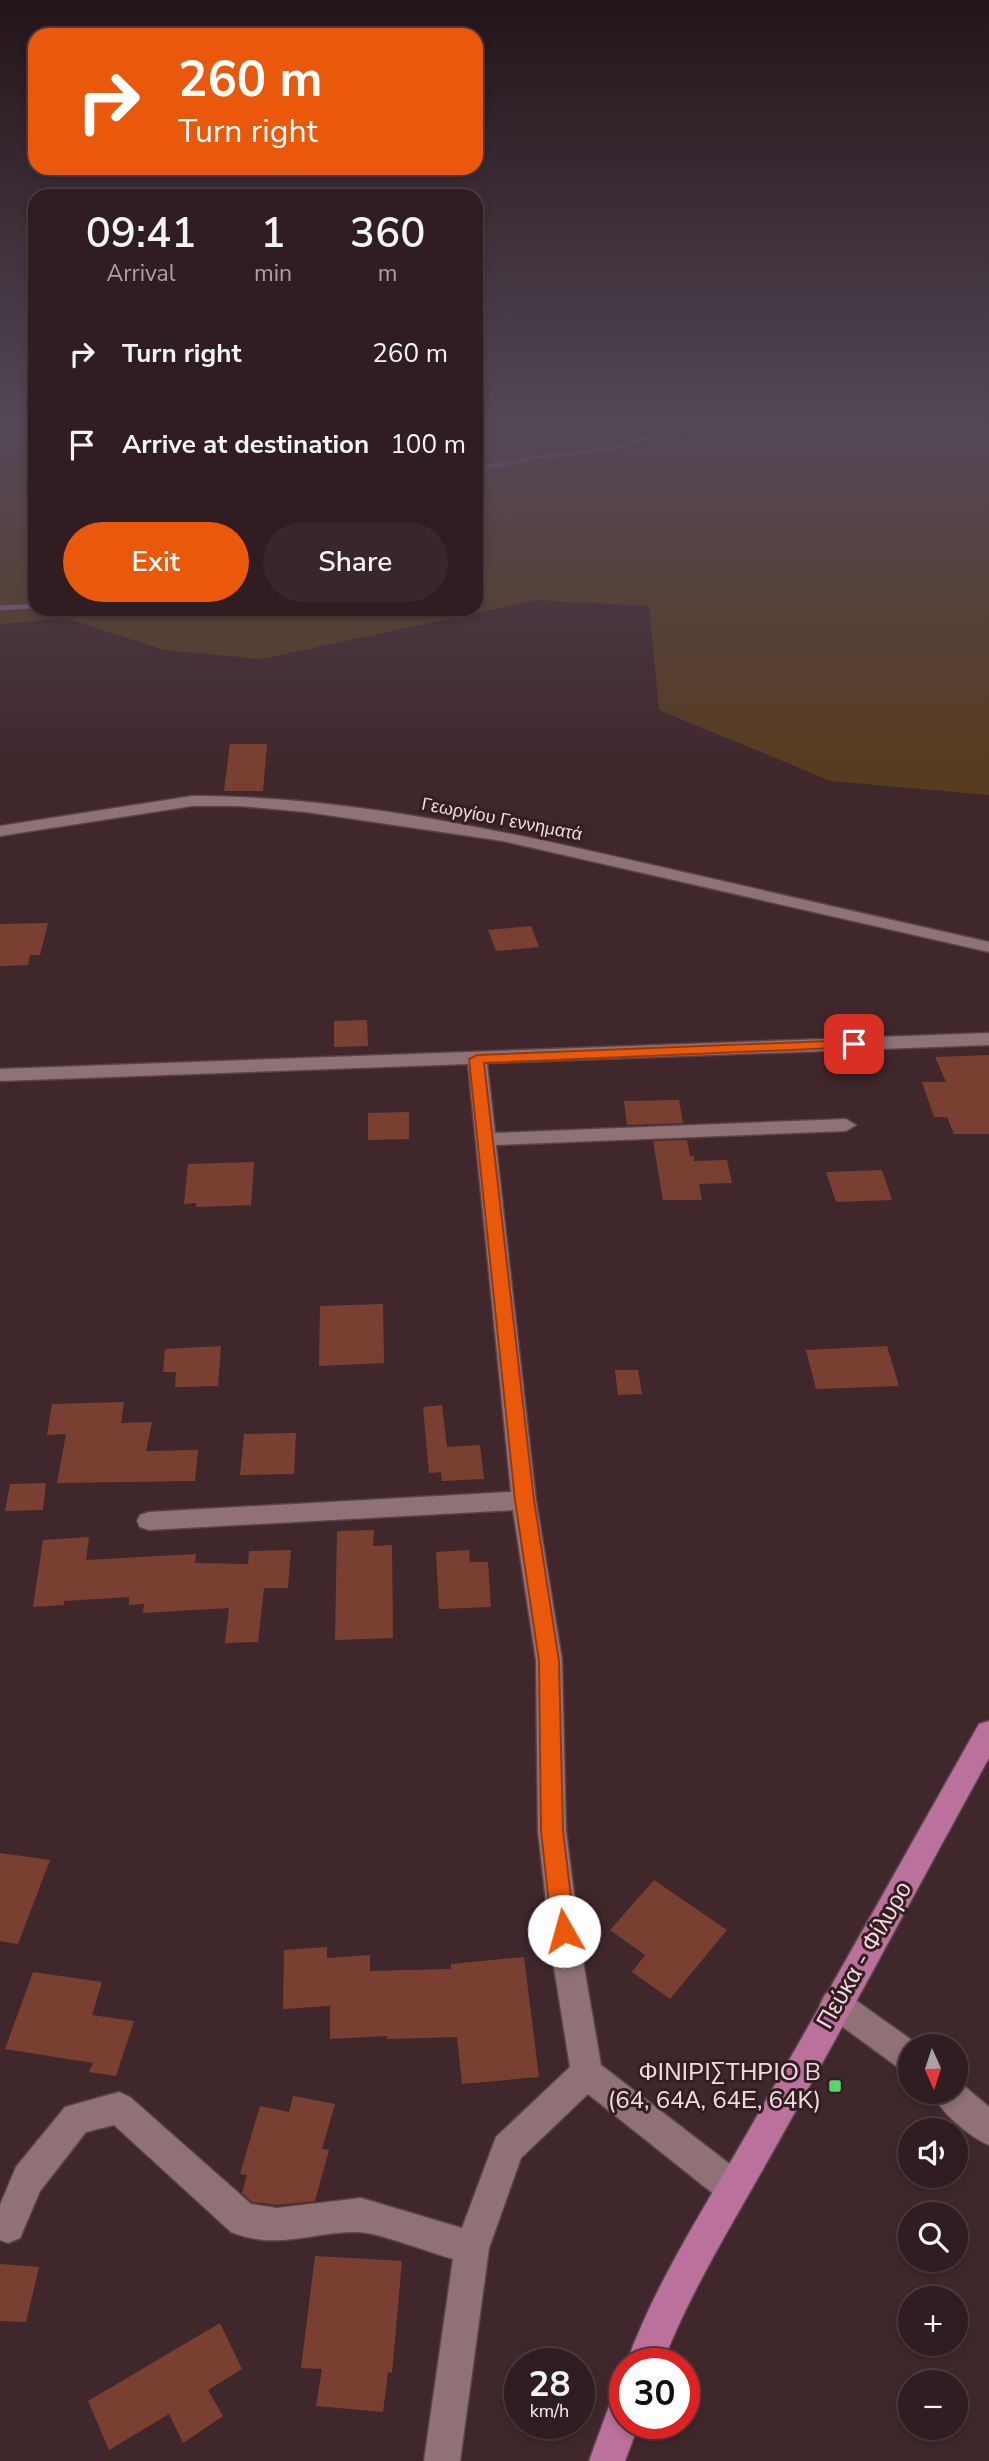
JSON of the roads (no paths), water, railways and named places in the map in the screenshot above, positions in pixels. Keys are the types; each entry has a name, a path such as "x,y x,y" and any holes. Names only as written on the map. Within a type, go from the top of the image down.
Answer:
{"main road":[{"name":"Πεύκα - Φίλυρο","path":"650,2348 663,2316 732,2187 768,2129 989,1732"},
{"path":"607,2461 615,2439"}],"street":[{"name":"Γεωργίου Γεννηματά","path":"0,831 192,802 239,801 318,808 503,836 989,947"},
{"path":"0,1074 989,1039"},
{"path":"477,1059 524,1500 549,1661 552,1831 567,1955 587,2073 732,2187"},
{"path":"485,1139 846,1125"},
{"path":"149,1521 524,1500"},
{"path":"836,2004 898,2048"},
{"path":"442,2461 472,2248 508,2148 587,2073"},
{"path":"961,2104 989,2129"},
{"path":"8,2226 28,2179 76,2118 119,2108 243,2220 277,2225 361,2215 472,2248"}],"waterway":[{"path":"0,608 28,606"}],"place":[{"name":"ΦΙΝΙΡΙΣΤΗΡΙΟ B (64, 64Α, 64Ε, 64Κ)","path":"835,2086"}]}
